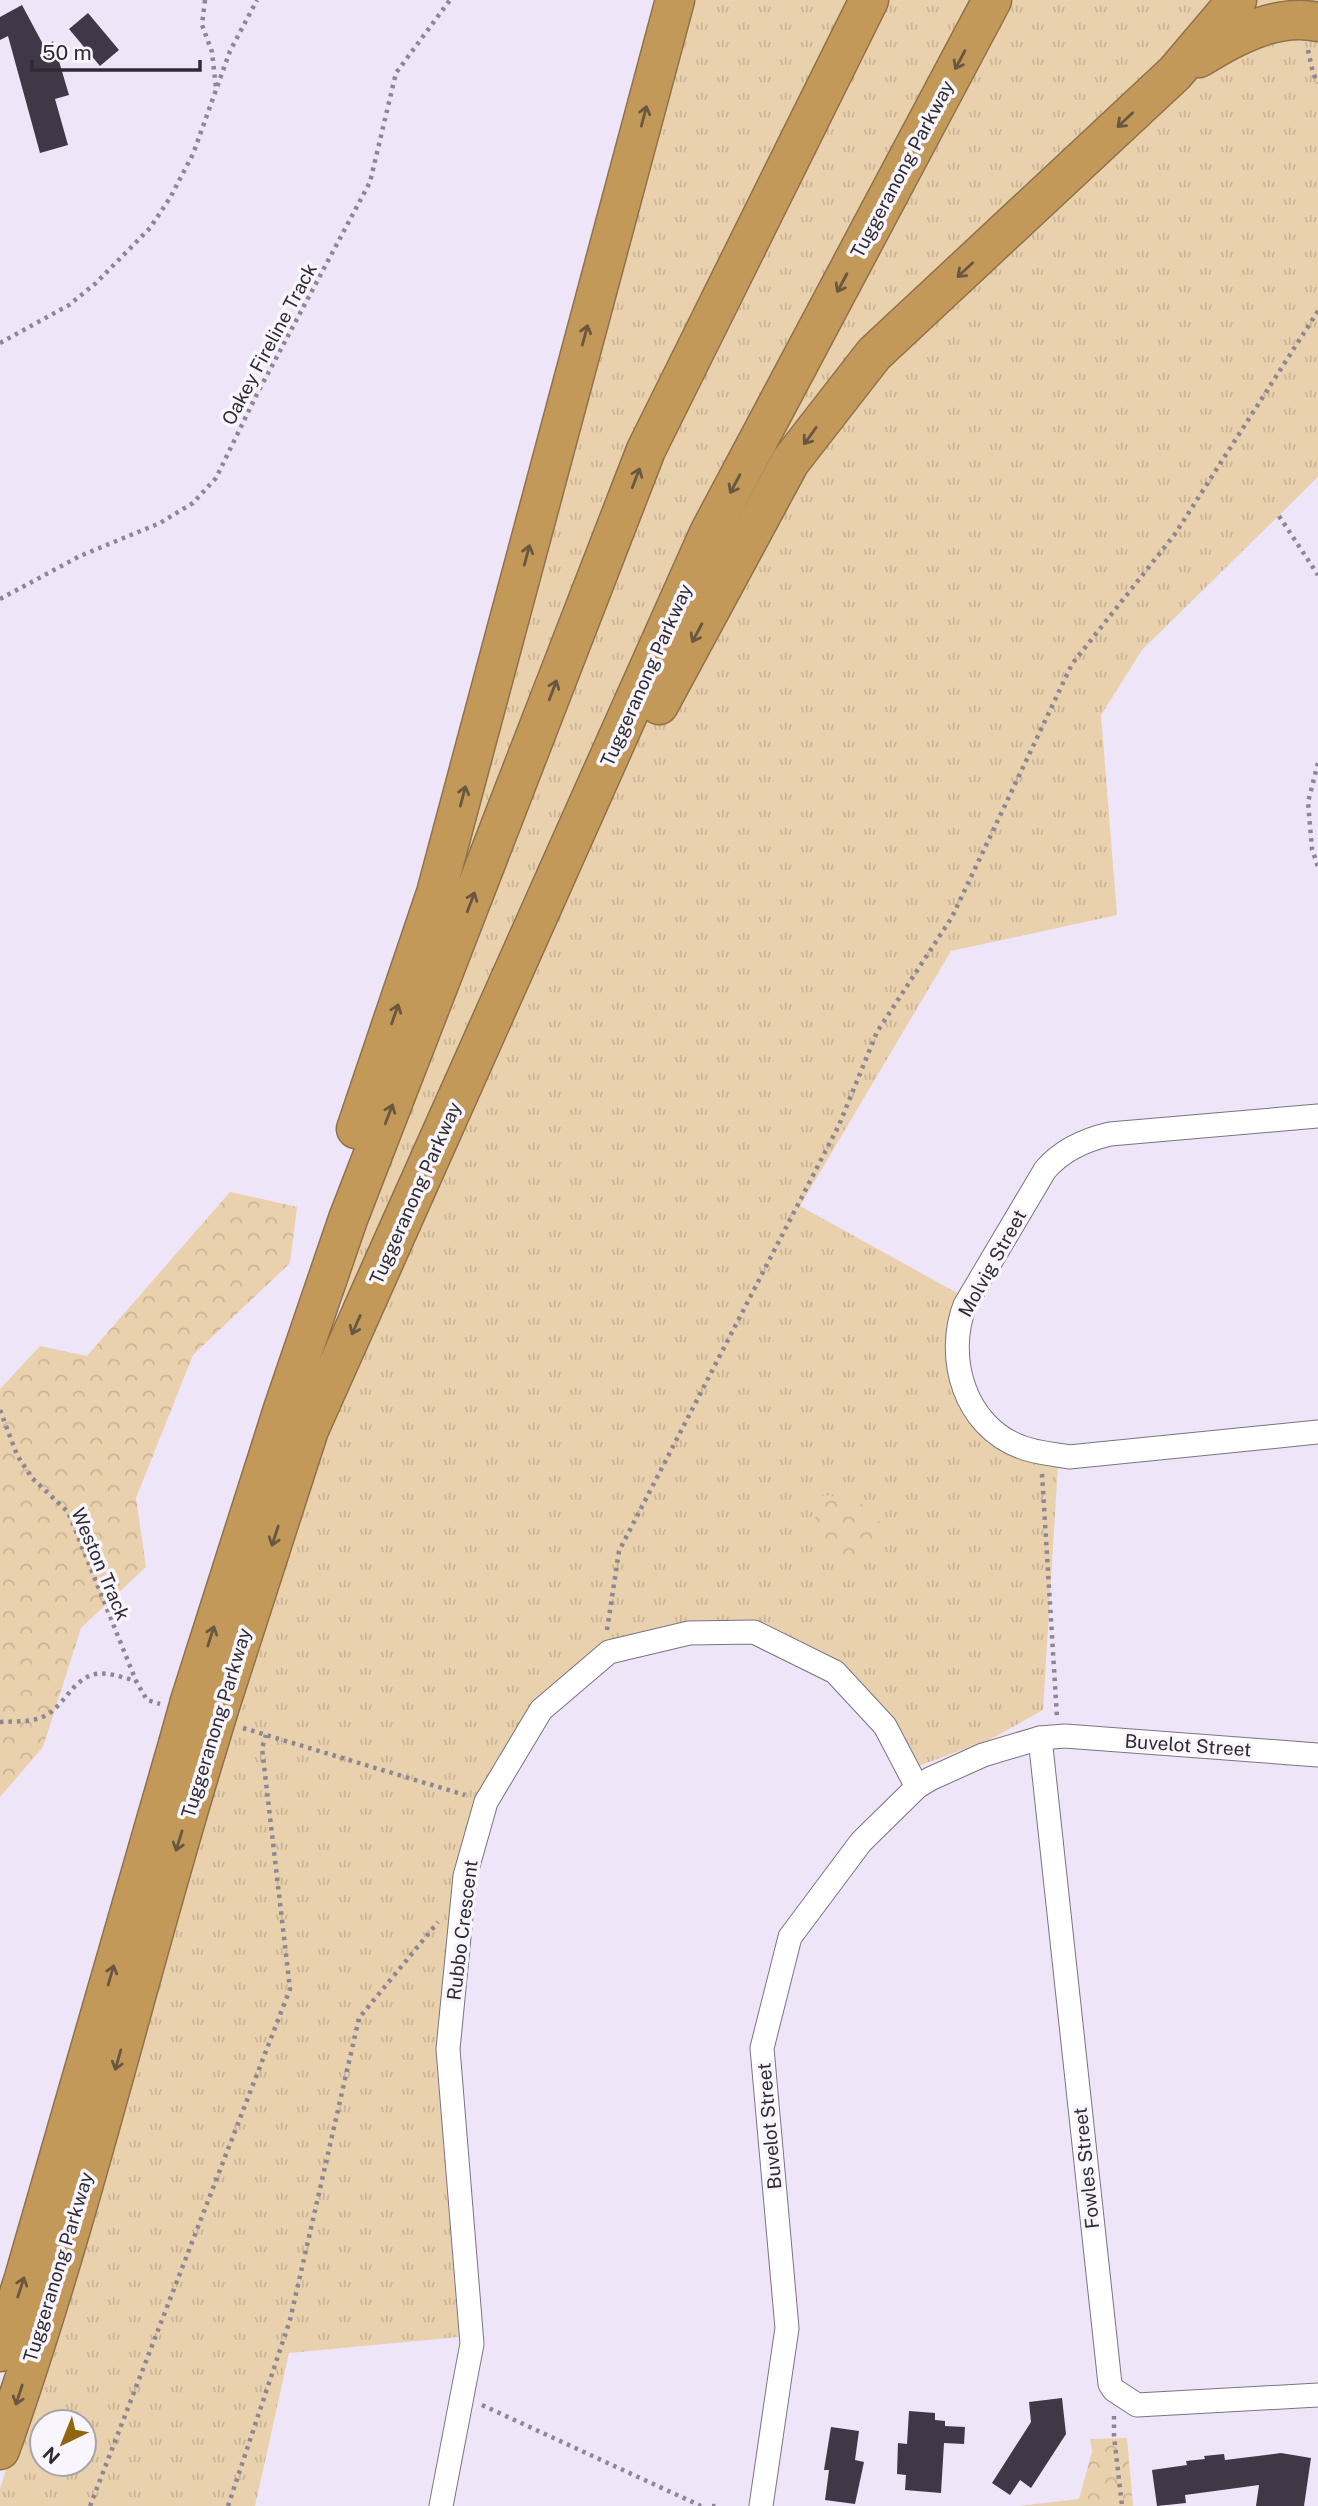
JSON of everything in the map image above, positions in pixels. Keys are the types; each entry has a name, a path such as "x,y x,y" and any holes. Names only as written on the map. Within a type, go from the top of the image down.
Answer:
{"highway":[{"path":"283,1409 328,1212 436,893 675,0"},
{"name":"Tuggeranong Parkway","path":"0,2450 54,2288 174,1856 201,1723 283,1409 348,1219 646,450 869,0"},
{"name":"Tuggeranong Parkway","path":"0,2352 201,1723 309,1430 709,533 992,0"},
{"path":"424,1173 678,667 790,462 874,354 1175,73 1237,0"},
{"path":"1175,73 1254,28 1301,18 1318,22"}],"street":[{"name":"Molvig Street","path":"1318,1116 1110,1135 1091,1139 1056,1157 1045,1170 965,1305 959,1322 956,1354 964,1390 975,1410 990,1427 1020,1447 1041,1452 1069,1457 1318,1432"},
{"name":"Rubbo Crescent","path":"441,2506 472,2344 448,2049 465,1876 486,1802 541,1710 610,1652 689,1633 754,1632 835,1672 885,1726 917,1787"},
{"name":"Buvelot Street","path":"761,2506 786,2328 761,2048 790,1937 861,1842 917,1787 983,1755 1055,1727 1318,1755"},
{"name":"Fowles Street","path":"1055,1727 1110,2384 1114,2390"},
{"path":"1114,2390 1137,2405 1318,2395"}],"path":[{"path":"205,0 202,25 212,52 216,89"},
{"path":"0,344 69,305 96,284 149,228 170,198 193,155 230,51 257,0"},
{"name":"Oakey Fireline Track","path":"0,598 80,556 160,523 193,503 216,478 257,394 370,182 396,73 450,0"},
{"path":"603,1658 620,1551 839,1125 877,1032 952,916 1072,664 1175,534 1318,311"},
{"path":"1279,516 1318,575"},
{"path":"1318,763 1308,802 1312,849 1318,867"},
{"name":"Weston Track","path":"0,1410 17,1455 32,1478 68,1512 136,1681 147,1699 201,1723"},
{"path":"1041,1452 1055,1727"},
{"path":"0,1722 36,1720 50,1713 78,1682 90,1674 106,1673 136,1681"},
{"path":"201,1723 266,1735 486,1802"},
{"path":"90,2506 290,1989 262,1748 266,1735"},
{"path":"228,2506 290,2319 359,2018 430,1930 463,1897"},
{"path":"1114,2390 1114,2436 1122,2506"},
{"path":"462,2396 701,2506"},
{"path":"712,2506 718,2506"}],"green space":[{"path":"682,0 1318,0 1318,477 1142,650 1101,715 1117,915 951,951 800,1206 968,1299 961,1383 987,1443 1058,1465 1043,1710 989,1740 918,1766 891,1721 755,1627 607,1646 537,1706 454,1877 436,2042 459,2337 289,2353 255,2506 0,2506 0,2489 226,1753 323,1419 375,1106"},
{"path":"230,1192 297,1207 290,1263 193,1355 136,1498 146,1567 81,1628 43,1747 0,1797 0,1389 40,1346 87,1356"},
{"path":"824,1495 865,1505 864,1517 882,1522 871,1561 867,1563 808,1545 821,1497"},
{"path":"1127,2438 1133,2506 1018,2506 1079,2499 1092,2452 1090,2439"}],"building":[{"path":"22,5 45,48 53,41 69,95 55,99 68,145 40,153 8,36 0,40 0,17"},
{"path":"88,13 119,50 100,66 69,29"},
{"path":"1062,2398 1066,2434 1031,2488 1020,2480 1010,2495 992,2483 1031,2422 1029,2402"},
{"path":"909,2411 935,2413 935,2420 945,2421 945,2426 965,2427 964,2444 944,2443 941,2493 905,2490 906,2475 897,2474 898,2443 907,2444"},
{"path":"831,2427 859,2431 855,2460 864,2462 855,2504 825,2500 829,2470 824,2470"},
{"path":"1281,2453 1311,2458 1304,2506 1256,2506 1259,2485 1185,2495 1186,2503 1157,2506 1152,2470 1187,2465 1186,2461 1205,2459 1204,2456 1224,2454 1225,2460"}]}
